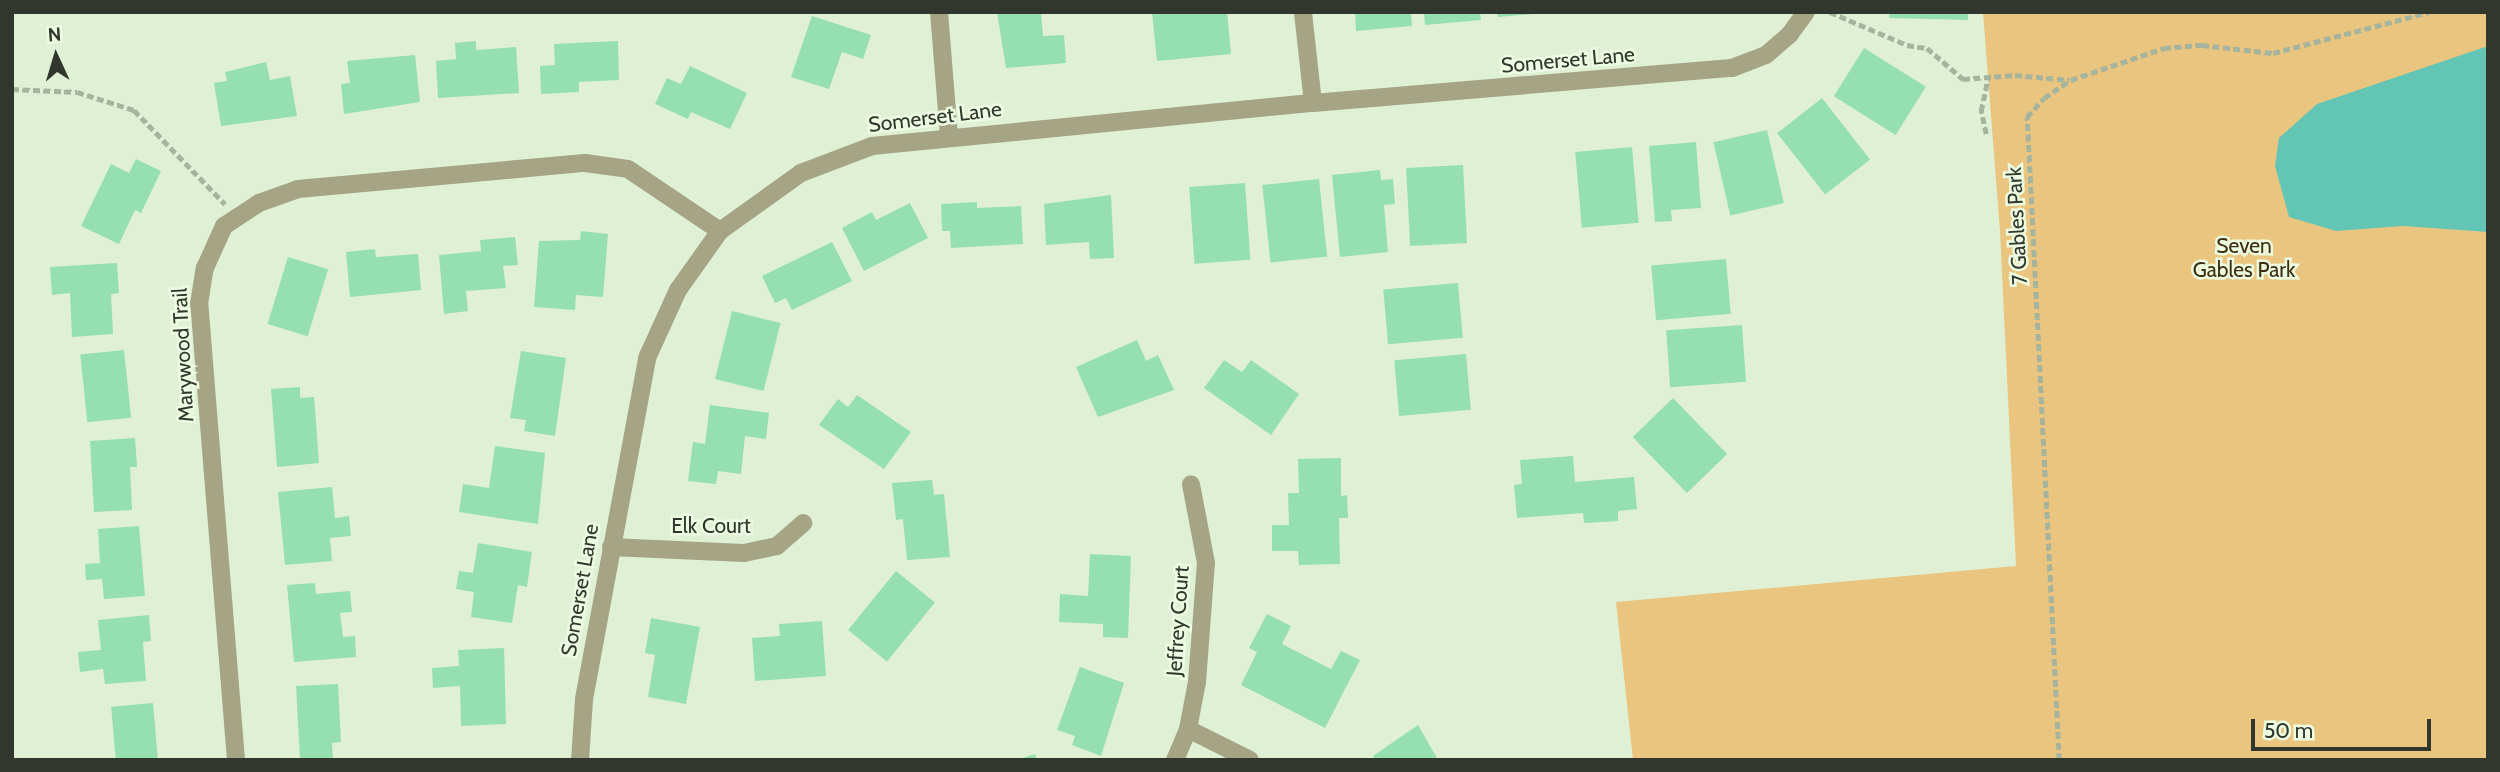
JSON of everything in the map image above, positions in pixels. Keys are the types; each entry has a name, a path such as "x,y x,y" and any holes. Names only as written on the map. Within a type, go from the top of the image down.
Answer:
{"street":[{"path":"939,12 949,136"},
{"path":"1303,12 1313,103"},
{"name":"Somerset Lane","path":"580,760 584,699 638,394 655,336 678,290 720,231 777,186 842,155 895,142 1732,68 1766,55 1790,34 1806,12"},
{"name":"Marywood Trail","path":"236,760 199,303 205,268 224,226 274,195 298,189 595,163 628,169 720,231"},
{"name":"Jeffrey Court","path":"1175,760 1188,729 1197,682 1206,563 1191,484"},
{"name":"Elk Court","path":"611,547 744,553 777,546 803,523"},
{"path":"1188,729 1250,760"}],"path":[{"path":"1830,12 1907,45 1927,48 1963,79 1988,77 2071,80"},
{"name":"7 Gables Park","path":"2059,760 2027,117 2044,98 2071,80 2164,48 2202,45 2273,53 2429,12"},
{"path":"1986,134 1982,111 1988,77"},
{"path":"12,89 77,92 134,110 237,217"}],"green space":[{"name":"Seven Gables Park","path":"1983,12 2488,12 2488,760 1633,760 1616,602 2016,566 2000,231"}],"water":[{"path":"2488,46 2488,232 2403,226 2336,231 2289,217 2275,166 2279,138 2317,104"}],"building":[{"path":"997,12 1041,12 1043,36 1064,35 1066,63 1006,68"},
{"path":"1152,12 1227,12 1231,54 1157,61"},
{"path":"1355,12 1411,12 1412,26 1356,31"},
{"path":"1424,12 1480,12 1481,20 1425,25"},
{"path":"1497,12 1533,12 1533,14 1498,17"},
{"path":"1890,12 1968,12 1968,20 1889,18"},
{"path":"812,16 871,35 863,59 842,52 829,89 791,77"},
{"path":"476,41 476,50 516,47 519,93 438,98 436,61 456,59 455,43"},
{"path":"618,41 619,80 579,82 579,92 541,94 540,66 555,65 554,44"},
{"path":"1864,48 1926,87 1896,135 1834,96"},
{"path":"415,55 420,102 344,114 341,84 350,83 347,61"},
{"path":"266,62 270,80 290,76 297,116 221,126 214,83 227,81 225,72"},
{"path":"690,66 747,93 730,129 691,112 688,119 655,104 667,78 681,84"},
{"path":"1822,98 1870,159 1825,195 1777,133"},
{"path":"1767,130 1784,203 1730,215 1713,142"},
{"path":"1696,142 1701,208 1671,210 1672,221 1655,222 1649,146"},
{"path":"1632,147 1639,223 1582,228 1575,152"},
{"path":"136,159 161,171 141,213 135,210 119,244 81,226 111,164 129,173"},
{"path":"1463,165 1467,243 1410,246 1406,168"},
{"path":"1380,170 1381,180 1393,179 1395,204 1384,205 1388,252 1340,257 1332,175"},
{"path":"1319,179 1327,257 1270,263 1262,185"},
{"path":"1245,183 1250,260 1195,264 1189,187"},
{"path":"1111,195 1114,258 1090,259 1089,242 1046,245 1044,204"},
{"path":"977,202 977,208 1021,206 1023,244 951,248 950,231 942,231 941,204"},
{"path":"910,203 928,238 864,271 842,228 872,212 876,220"},
{"path":"581,231 608,234 603,297 576,295 575,310 534,307 539,241 580,240"},
{"path":"515,237 518,265 503,266 506,288 466,291 468,311 444,314 439,255 481,251 480,240"},
{"path":"832,242 852,281 792,310 786,298 775,303 762,276"},
{"path":"375,249 376,257 418,254 421,290 350,297 346,252"},
{"path":"288,257 328,269 308,336 268,324"},
{"path":"1726,259 1731,314 1656,320 1651,266"},
{"path":"117,263 119,293 111,294 113,334 72,337 70,293 52,295 50,267"},
{"path":"1458,283 1463,338 1388,344 1383,290"},
{"path":"732,311 781,323 764,391 715,379"},
{"path":"1742,325 1746,382 1670,387 1666,330"},
{"path":"1137,340 1146,361 1158,355 1174,390 1098,417 1076,367"},
{"path":"124,350 131,418 87,422 80,355"},
{"path":"521,351 566,358 555,436 524,431 526,420 510,418"},
{"path":"1466,354 1471,410 1399,416 1394,360"},
{"path":"1224,360 1242,372 1251,360 1299,394 1271,435 1204,388"},
{"path":"300,387 300,398 314,397 319,463 277,467 271,389"},
{"path":"857,395 911,432 884,469 819,425 838,399 848,407"},
{"path":"1673,398 1727,454 1687,493 1633,437"},
{"path":"710,405 769,413 766,439 745,436 741,474 718,471 716,484 688,481 693,442 705,444"},
{"path":"135,438 137,467 130,467 132,510 94,512 90,441"},
{"path":"495,446 545,453 538,524 459,512 463,484 489,488"},
{"path":"1573,456 1575,482 1634,477 1637,509 1618,511 1618,521 1584,523 1583,513 1517,518 1514,485 1522,484 1520,460"},
{"path":"1341,458 1341,496 1347,495 1348,518 1339,518 1340,564 1299,565 1298,551 1272,551 1272,525 1289,525 1288,493 1299,493 1298,459"},
{"path":"932,480 934,495 944,494 950,557 907,560 903,519 896,520 892,483"},
{"path":"332,487 335,518 349,516 351,536 330,538 332,561 285,565 278,492"},
{"path":"139,526 145,596 104,599 102,579 86,580 85,564 100,563 98,529"},
{"path":"478,543 532,552 527,587 518,585 512,623 471,617 474,592 456,589 459,571 473,573"},
{"path":"1090,554 1131,556 1128,638 1103,637 1103,624 1059,622 1060,594 1088,596"},
{"path":"896,571 935,602 887,662 848,630"},
{"path":"315,583 316,594 350,591 352,612 340,613 343,637 355,636 356,657 294,662 287,585"},
{"path":"1267,614 1291,626 1282,644 1331,669 1341,651 1360,660 1325,728 1241,685 1257,652 1249,648"},
{"path":"149,615 151,641 143,642 146,681 105,684 103,669 80,672 78,652 101,650 98,620"},
{"path":"651,618 700,627 686,704 648,697 655,655 645,653"},
{"path":"822,621 826,676 755,681 752,638 780,636 779,624"},
{"path":"504,648 506,724 461,726 460,686 433,688 432,668 459,666 458,650"},
{"path":"1080,667 1124,683 1101,756 1072,745 1075,736 1057,730"},
{"path":"338,684 341,742 332,743 333,760 300,760 296,686"},
{"path":"153,703 158,760 116,760 111,707"},
{"path":"1418,725 1438,760 1375,760 1373,756"},
{"path":"1035,754 1037,760 1020,760 1020,759"}]}
